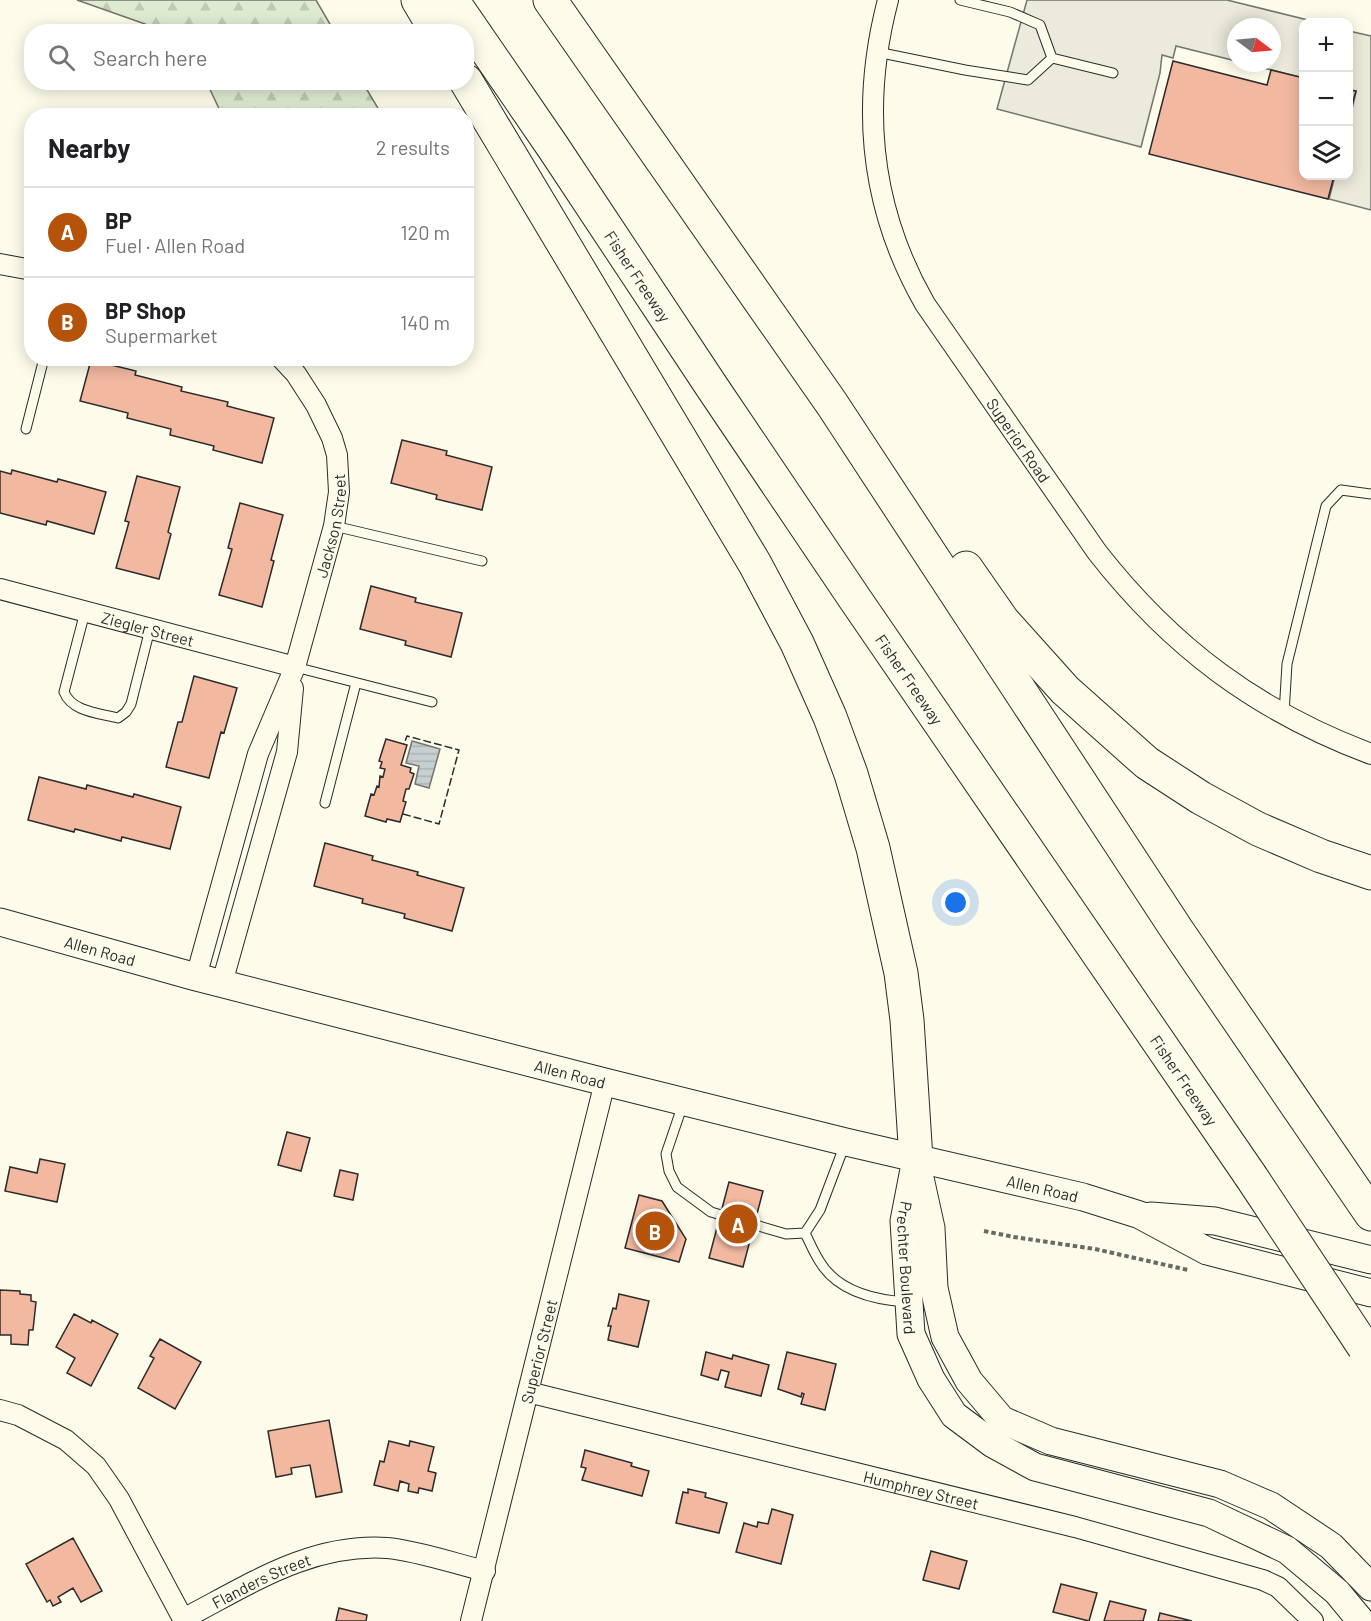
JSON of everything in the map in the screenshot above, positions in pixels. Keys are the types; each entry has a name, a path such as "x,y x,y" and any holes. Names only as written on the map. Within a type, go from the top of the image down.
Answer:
{"highway":[{"path":"418,0 432,24"},
{"name":"Fisher Freeway","path":"452,0 468,24"},
{"path":"550,0 832,404 1171,920 1368,1209"},
{"name":"Fisher Freeway","path":"474,32 718,397 1250,1175 1367,1352"},
{"path":"471,90 755,564 797,643 830,717 851,774 873,848 901,973 907,1020 916,1159"},
{"path":"832,404 922,505 1003,621 1065,690 1147,763 1201,798 1258,829 1321,856 1371,873"}],"main road":[{"name":"Allen Road","path":"0,922 209,980 605,1082 916,1159 1083,1197 1140,1215 1207,1251 1371,1293"},
{"name":"Prechter Boulevard","path":"916,1159 904,1221 911,1334 932,1379 954,1415 993,1444 1035,1467 1209,1514 1287,1550 1337,1592 1361,1621"},
{"name":"Prechter Boulevard","path":"916,1159 931,1228 934,1288 945,1337 969,1381 1002,1420 1051,1441 1220,1484 1271,1506 1331,1546 1371,1587"},
{"name":"Allen Road","path":"1140,1215 1215,1221 1371,1260"}],"street":[{"name":"Superior Road","path":"888,0 877,52 873,90 875,163 882,200 900,254 925,304 1097,552 1152,616 1206,664 1249,694 1336,740 1371,754"},
{"path":"0,264 24,268"},
{"name":"Jackson Street","path":"209,980 258,754 295,667 334,525 339,492 337,455 332,438 316,405 288,366"},
{"name":"Ziegler Street","path":"0,589 295,667"},
{"name":"Jackson Street","path":"209,980 287,752 295,667"},
{"name":"Superior Street","path":"471,1621 605,1082"},
{"name":"Humphrey Street","path":"528,1392 1075,1527 1252,1577 1278,1587 1305,1618"},
{"name":"Flanders Street","path":"0,1410 27,1419 66,1440 96,1466 119,1499 181,1620 298,1561 346,1549 389,1549 484,1571"}],"lane":[{"path":"960,0 1010,12 1040,25 1052,58"},
{"path":"877,52 964,70 1028,80 1052,58"},
{"path":"1052,58 1113,73"},
{"path":"26,429 42,366"},
{"path":"1284,714 1287,663 1326,506 1341,490 1371,494"},
{"path":"334,525 482,561"},
{"path":"85,612 64,692 75,706 118,718 131,704 150,629"},
{"path":"295,667 432,702"},
{"path":"325,803 356,683"},
{"path":"684,1102 666,1154 669,1171 677,1186 711,1212 786,1234 805,1233"},
{"path":"805,1233 820,1210 846,1142"},
{"path":"805,1233 821,1264 838,1281 860,1294 884,1301 909,1302"}],"path":[{"path":"984,1231 1095,1249 1192,1271"}],"green space":[{"path":"77,0 316,0 330,24 145,24"},
{"path":"210,90 367,90 378,108 219,108"}],"shaded area":[{"path":"1027,0 1227,0 1300,18 1299,77 1279,72 1281,18 1227,18 1227,59 1176,46 1173,58 1162,55 1160,73 1141,147 997,109"},
{"path":"1353,32 1371,36 1371,210 1329,199 1334,180 1353,180 1353,105 1356,92 1353,91"},
{"path":"412,741 440,749 429,788 415,784 419,766 406,763"}],"building":[{"path":"1173,61 1267,85 1270,72 1279,72 1299,77 1299,180 1333,180 1328,199 1149,154"},
{"path":"89,366 116,366 136,371 135,375 182,387 181,391 228,402 227,406 274,418 262,463 213,450 214,446 170,435 171,429 127,418 128,413 80,401"},
{"path":"402,440 447,451 446,455 492,467 482,510 436,499 437,495 391,483"},
{"path":"12,470 106,492 94,534 47,521 46,525 0,513 0,471 11,474"},
{"path":"137,476 180,487 159,579 116,568 129,522 125,521"},
{"path":"240,503 283,515 262,607 219,595 232,549 228,548"},
{"path":"371,586 416,598 415,602 462,613 451,657 405,645 406,641 360,629"},
{"path":"194,676 237,688 224,733 221,732 209,778 166,767 178,722 182,722"},
{"path":"386,739 407,745 401,765 411,768 410,772 414,774 409,789 406,789 403,801 406,802 400,822 387,819 386,822 365,816 371,794 374,795 377,786 379,787 380,776 383,777 385,769 380,768 382,762 379,761"},
{"path":"39,777 86,789 87,785 133,797 134,794 181,807 170,849 122,837 121,841 75,829 74,832 28,820"},
{"path":"325,843 373,856 372,860 418,872 417,875 464,888 452,931 404,918 405,914 362,903 363,899 314,886"},
{"path":"287,1132 310,1138 301,1171 278,1165"},
{"path":"40,1159 65,1164 57,1202 5,1191 10,1167 37,1173"},
{"path":"340,1170 358,1174 353,1200 334,1196"},
{"path":"729,1182 763,1191 743,1267 709,1258"},
{"path":"639,1195 662,1201 686,1239 679,1262 625,1248"},
{"path":"0,1290 20,1291 20,1294 31,1295 31,1301 36,1302 33,1330 29,1330 28,1345 11,1344 11,1335 0,1335"},
{"path":"619,1294 649,1301 638,1347 608,1340 611,1326 608,1326 613,1308 616,1309"},
{"path":"74,1314 91,1323 92,1320 118,1334 91,1386 67,1373 75,1358 56,1347"},
{"path":"160,1339 201,1362 175,1409 138,1388 154,1358 150,1356"},
{"path":"706,1352 732,1359 733,1355 769,1365 761,1396 725,1387 729,1372 721,1370 718,1380 701,1375"},
{"path":"787,1352 836,1364 825,1410 801,1404 804,1394 802,1393 801,1397 778,1389"},
{"path":"329,1420 342,1492 316,1497 310,1465 291,1468 292,1474 276,1477 268,1431"},
{"path":"389,1441 409,1446 410,1441 434,1447 428,1471 436,1473 432,1491 419,1488 418,1493 408,1491 409,1484 400,1481 398,1491 374,1485 380,1461 384,1462"},
{"path":"585,1450 632,1463 631,1466 649,1471 642,1496 582,1480 586,1468 581,1467"},
{"path":"688,1489 706,1493 705,1497 727,1503 719,1533 676,1523 683,1492 688,1493"},
{"path":"772,1509 793,1515 781,1564 736,1552 744,1523 757,1527 758,1522 768,1524"},
{"path":"73,1538 102,1591 81,1602 73,1588 58,1597 61,1602 53,1606 50,1600 47,1602 26,1564"},
{"path":"931,1551 967,1561 959,1589 923,1580"},
{"path":"1061,1584 1097,1593 1089,1621 1053,1612"},
{"path":"1110,1601 1146,1610 1143,1621 1104,1621"},
{"path":"339,1608 367,1615 366,1621 336,1621"},
{"path":"1160,1613 1192,1621 1158,1621"}],"fence":[{"path":"403,814 439,824 459,750 407,736 404,744"}],"place":[{"name":"BP","path":"738,1224"},
{"name":"BP Shop","path":"655,1231"}]}
